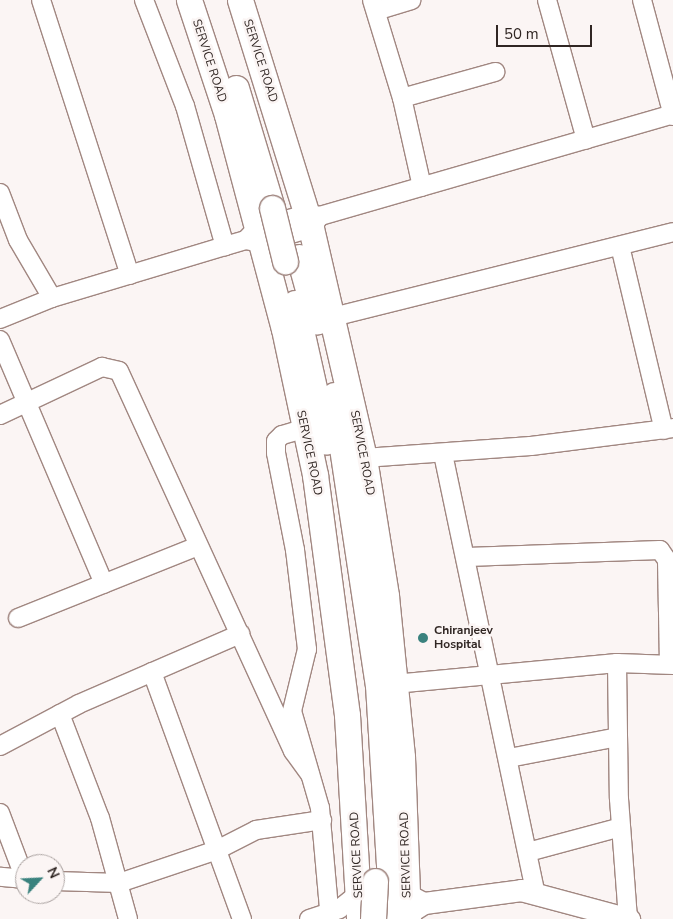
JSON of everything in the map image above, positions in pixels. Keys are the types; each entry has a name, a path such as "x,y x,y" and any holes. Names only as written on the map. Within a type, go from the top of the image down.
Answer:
{"highway":[{"name":"SERVICE ROAD","path":"189,0 227,115 254,237 284,329 330,568 348,724 383,905"},
{"path":"206,0 299,214"},
{"path":"221,0 299,214 292,259 345,552 383,905"},
{"name":"SERVICE ROAD","path":"240,0 299,214 333,317 364,458 394,684 383,905"}],"main road":[{"path":"383,905 521,890 536,894 573,912 628,919"}],"street":[{"path":"40,0 73,89 130,275"},
{"path":"144,0 185,106 225,246"},
{"path":"411,0 374,6 402,98 422,187"},
{"path":"547,0 586,140"},
{"path":"0,319 52,298 254,237 299,214 422,187 673,115 642,0"},
{"path":"402,98 495,72"},
{"path":"0,194 4,214 52,298"},
{"path":"333,317 673,232"},
{"path":"364,458 443,454 668,429 620,246"},
{"path":"0,340 104,584"},
{"path":"0,415 102,367 119,371 294,751 310,774"},
{"path":"303,429 282,435 276,441 276,453 296,550 307,649 292,711 322,820 330,915"},
{"path":"443,454 467,557 536,894"},
{"path":"18,618 198,546"},
{"path":"394,684 617,663 671,664 667,560 660,550 467,557"},
{"path":"0,746 60,714 240,634"},
{"path":"617,663 621,827 628,919"},
{"path":"152,672 242,919"},
{"path":"60,714 120,883 128,919"},
{"path":"509,758 618,737"},
{"path":"0,813 25,880 0,877"},
{"path":"65,880 120,883 217,850 256,830 322,820"},
{"path":"528,852 621,827"},
{"path":"309,919 383,905"}],"place":[{"name":"Chiranjeev Hospital","path":"423,638"}]}
